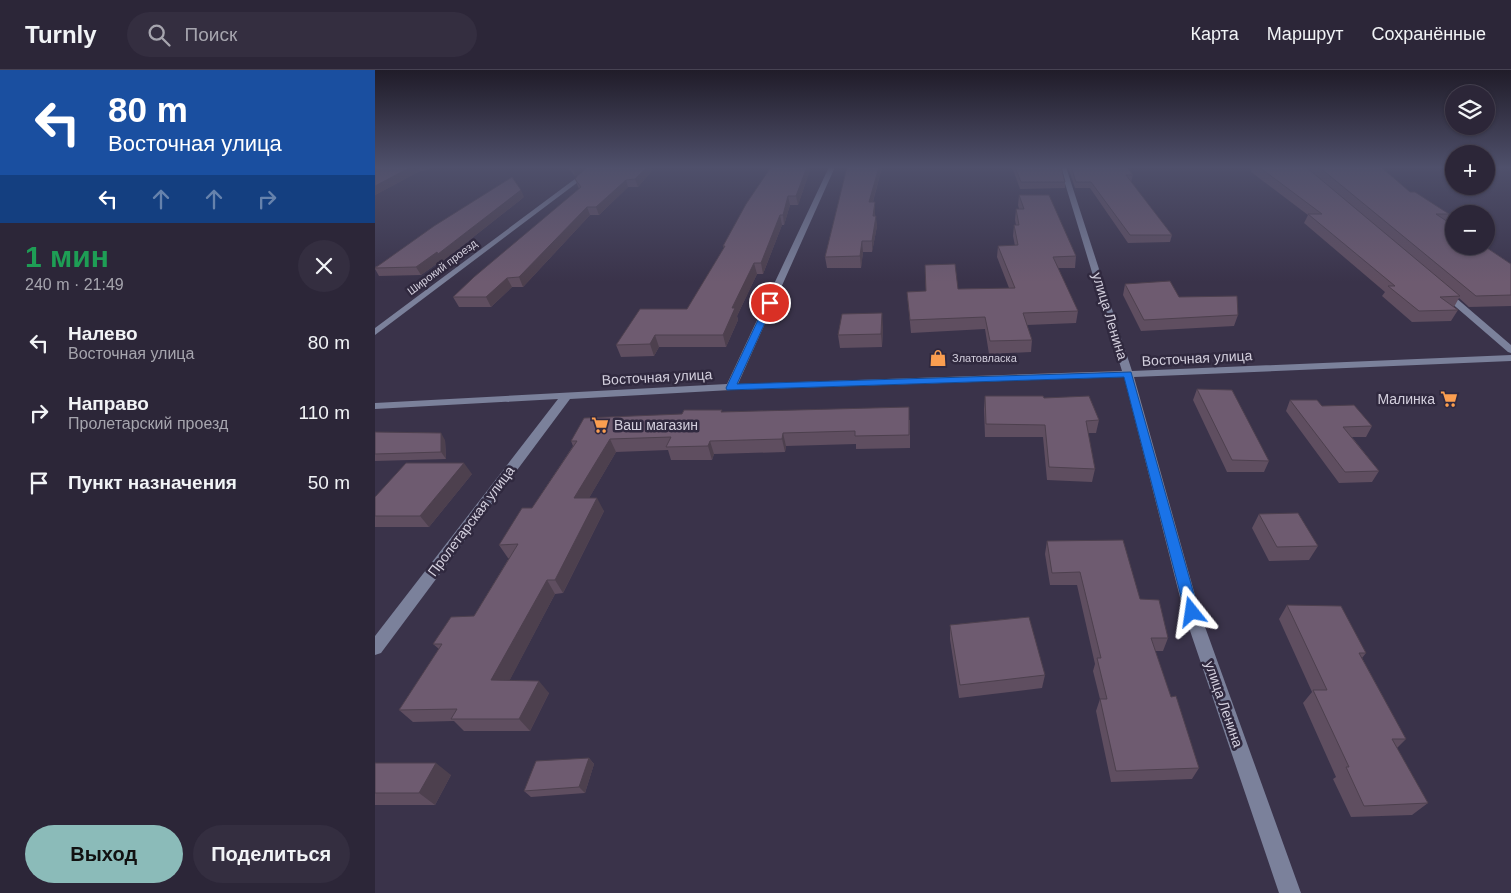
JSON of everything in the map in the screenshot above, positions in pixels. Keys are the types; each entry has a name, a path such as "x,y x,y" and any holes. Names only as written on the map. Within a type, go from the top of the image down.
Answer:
{"street":[{"name":"Широкий проезд","path":"375,332 544,205"},
{"path":"731,388 814,205"},
{"name":"улица Ленина","path":"1075,205 1128,374 1192,612 1290,893"},
{"path":"1438,287 1511,350"},
{"name":"Восточная улица","path":"375,406 731,388 1511,358"},
{"name":"Пролетарская улица","path":"375,648 567,395"}],"building":[{"path":"467,205 501,205 438,254 437,252 416,267 375,268"},
{"path":"559,205 598,205 587,207 519,277 507,278 486,297 453,297"},
{"path":"745,205 786,205 761,263 754,263 732,308 735,308 723,335 655,335 650,344 616,345 640,309 687,309 725,246 723,246"},
{"path":"838,205 875,205 873,216 876,216 872,241 862,241 860,256 825,257"},
{"path":"1023,205 1054,205 1076,256 1053,257 1078,311 1023,313 1032,340 990,341 985,317 910,320 907,292 926,291 925,265 955,264 958,289 1015,288 998,246 1018,245 1014,225 1019,225 1016,209 1024,209"},
{"path":"1108,205 1149,205 1172,235 1130,235"},
{"path":"1310,205 1352,205 1460,296 1440,297 1458,310 1419,311 1388,286 1395,286 1308,214 1322,214"},
{"path":"1366,205 1436,205 1445,211 1445,214 1436,214 1445,220 1445,255 1495,255 1495,253 1511,264 1511,295 1476,296"},
{"path":"1170,281 1179,297 1237,296 1238,315 1144,320 1125,284"},
{"path":"882,313 881,334 838,335 842,314"},
{"path":"1197,389 1232,390 1269,461 1232,460"},
{"path":"985,396 1043,396 1044,398 1089,396 1099,420 1086,421 1095,469 1049,467 1045,425 986,424"},
{"path":"1290,400 1317,400 1322,406 1354,405 1372,426 1343,427 1379,471 1345,472"},
{"path":"909,407 909,435 855,436 855,431 783,433 782,439 710,441 708,446 666,447 671,437 610,439 574,498 597,498 555,580 547,580 491,680 539,681 519,719 451,719 457,709 399,710 442,644 433,644 451,617 474,616 518,544 499,545 522,508 532,508 577,441 571,441 584,418 682,414 684,410 722,410 721,412"},
{"path":"375,432 441,433 441,452 375,454"},
{"path":"406,463 464,463 420,516 375,516 375,497"},
{"path":"1298,513 1318,546 1277,547 1259,514"},
{"path":"1123,540 1140,599 1159,600 1168,638 1151,638 1171,697 1176,696 1199,768 1116,771 1100,699 1107,699 1097,658 1101,658 1080,572 1052,573 1047,541"},
{"path":"1287,605 1341,606 1366,653 1359,653 1406,739 1392,739 1428,803 1364,806 1346,767 1349,767 1313,690 1327,690"},
{"path":"1029,617 1045,675 960,685 950,625"},
{"path":"589,758 579,787 524,791 536,761"},
{"path":"375,763 436,763 419,793 375,793"}],"place":[{"name":"Златовласка","path":"938,358"},
{"name":"Малинка","path":"1449,399"},
{"name":"Ваш магазин","path":"600,425"}],"route":[{"path":"770,303 731,388 1128,374 1192,612"}]}
